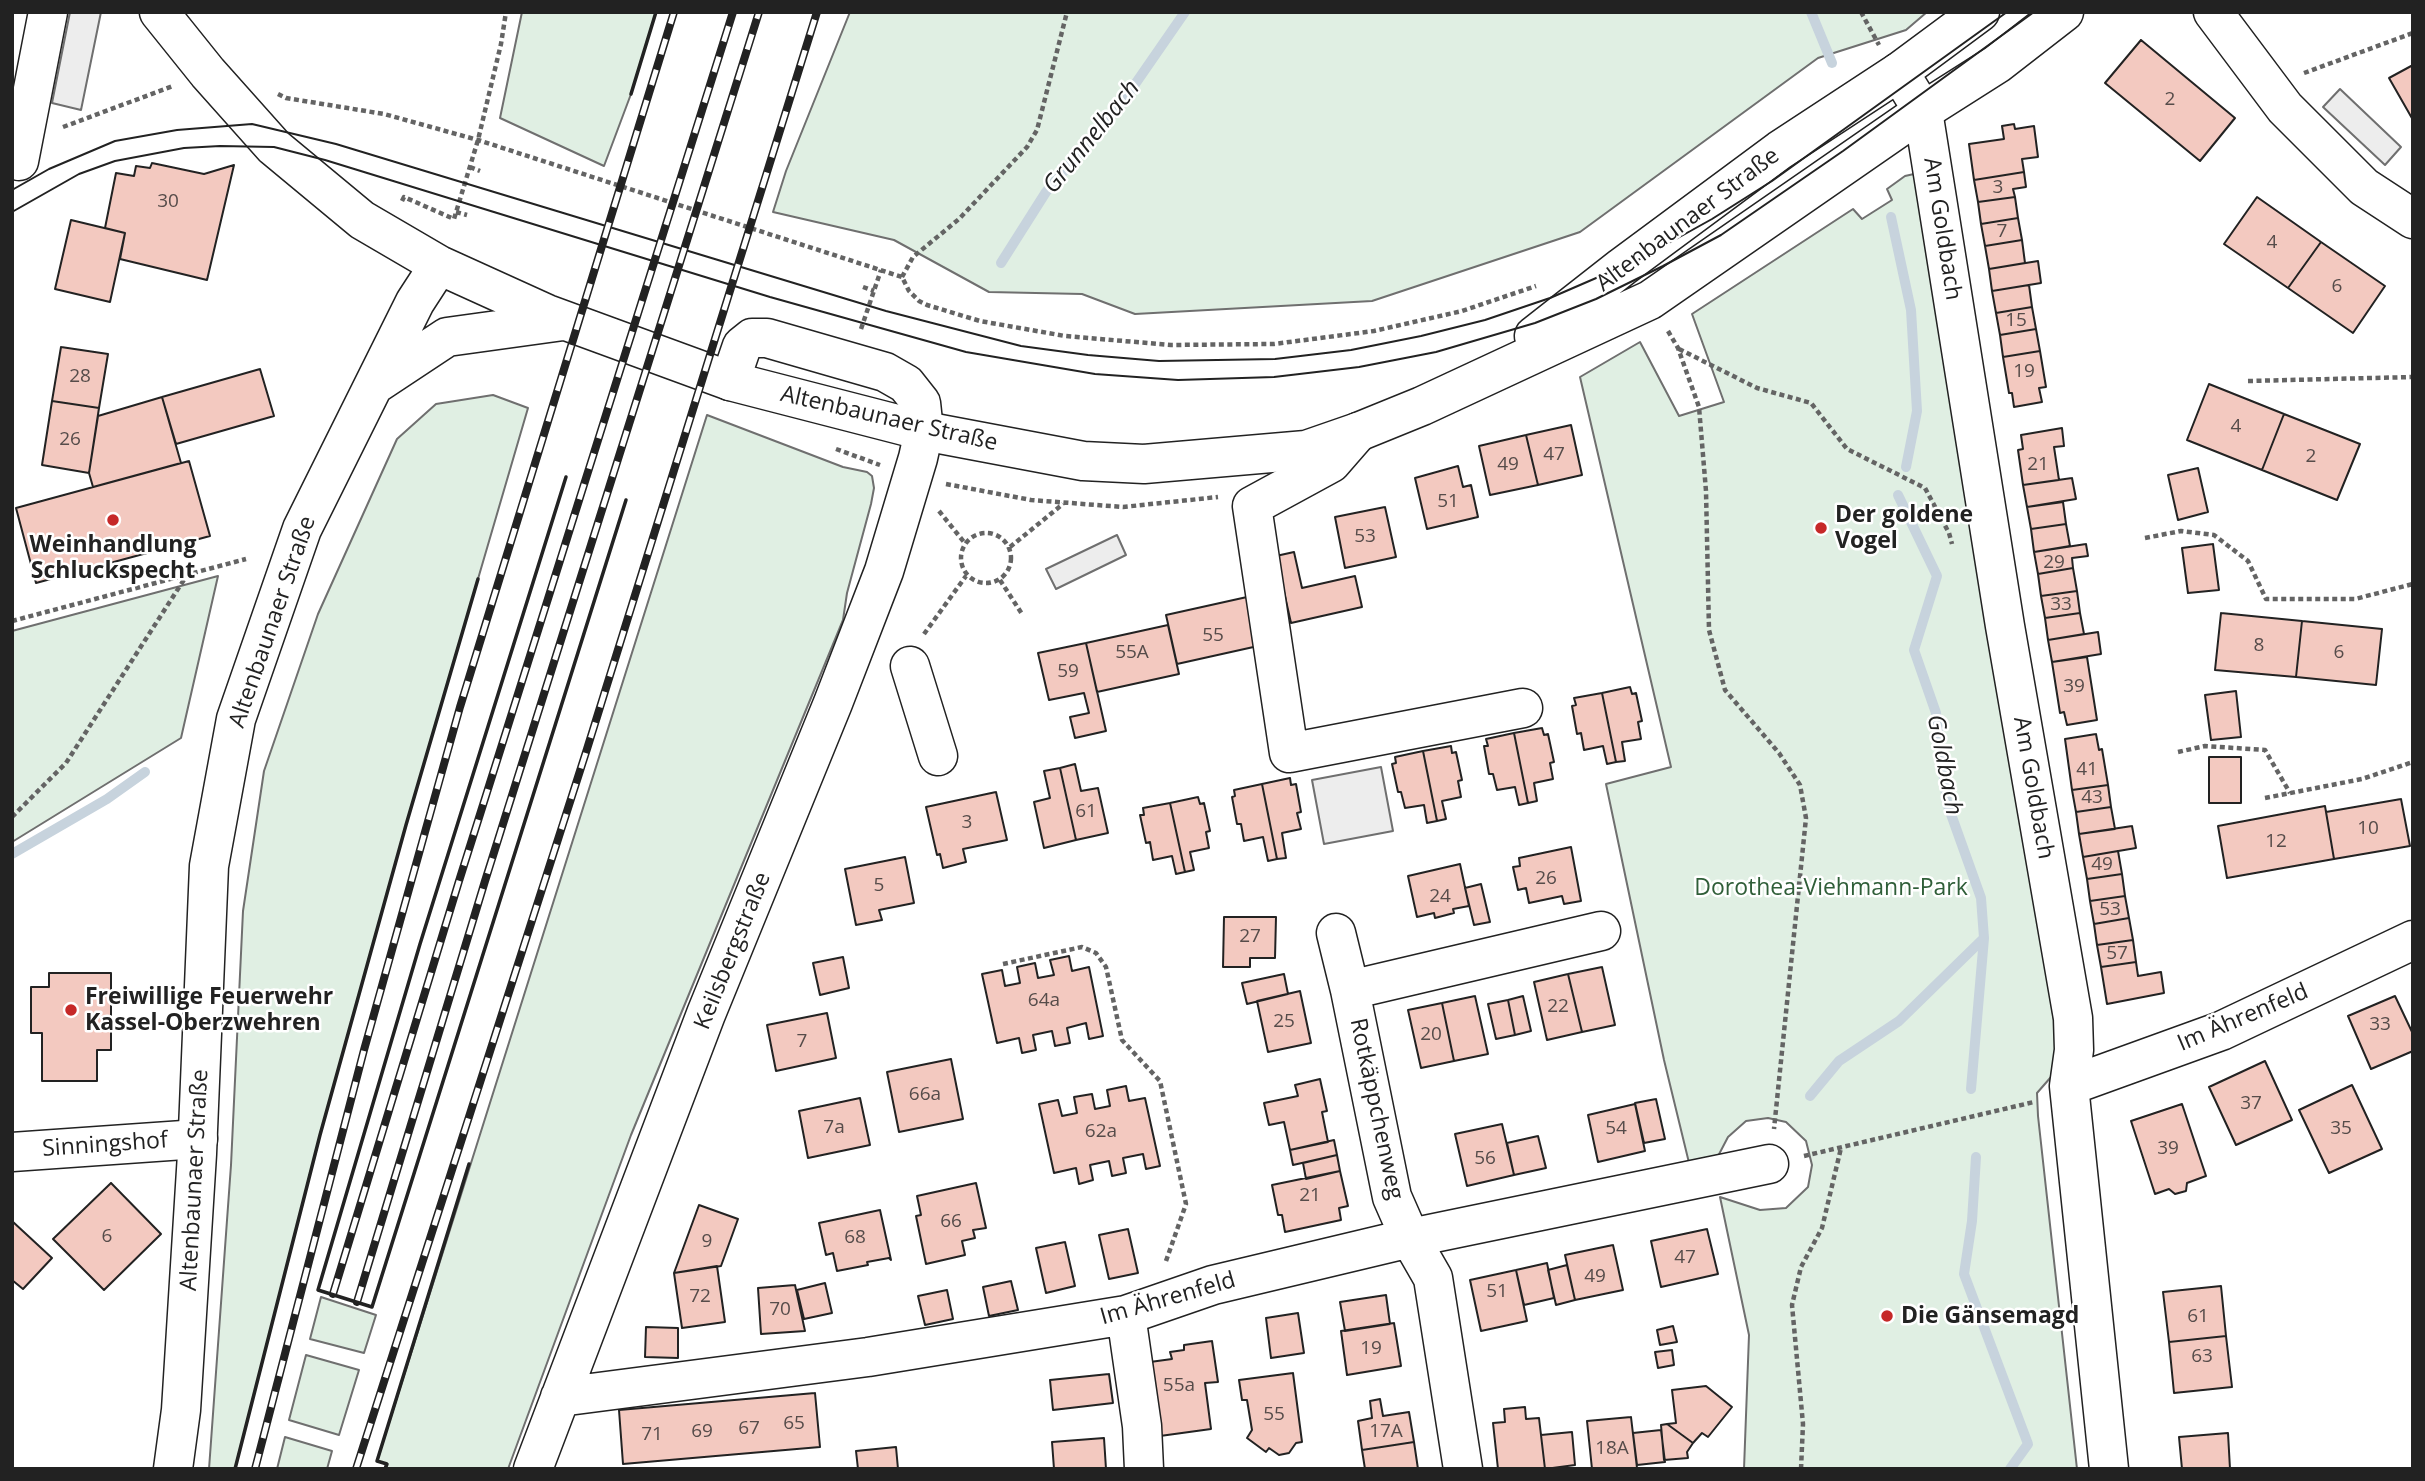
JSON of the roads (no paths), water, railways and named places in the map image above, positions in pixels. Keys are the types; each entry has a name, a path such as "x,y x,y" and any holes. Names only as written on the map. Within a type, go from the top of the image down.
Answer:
{"street":[{"path":"21,152 48,12"},
{"name":"Altenbaunaer Straße","path":"159,12 274,148 362,220 388,220 439,265 566,321 730,381 925,431 1083,461 1144,464 1306,450 1422,406 1650,300 1923,111 1997,64 2064,12"},
{"name":"Altenbaunaer Straße","path":"1483,377 1622,267 1780,150 1899,72 1980,12"},
{"path":"2213,12 2286,108 2364,187 2413,219"},
{"path":"1899,72 1923,111"},
{"name":"Am Goldbach","path":"1923,111 2005,626 2073,1018 2074,1050 2069,1086 2109,1469"},
{"name":"Altenbaunaer Straße","path":"173,1469 181,1409 198,1139 209,866 236,719 302,529 415,302 439,265"},
{"path":"376,384 447,337 566,321"},
{"path":"730,381 742,346 752,338 767,338 885,372 906,384 921,403 925,431"},
{"name":"Keilsbergstraße","path":"534,1469 706,1014 884,571 925,431"},
{"name":"Altenbaunaer Straße","path":"1358,432 1331,463 1252,506 1289,753 1523,708"},
{"path":"914,654 938,757"},
{"name":"Rotkäppchenweg","path":"1350,990 1601,931"},
{"name":"Rotkäppchenweg","path":"1336,933 1392,1197 1410,1238 1433,1278 1463,1469"},
{"name":"Im Ährenfeld","path":"2069,1086 2221,1031 2413,940"},
{"name":"Sinningshof","path":"12,1152 198,1139"},
{"name":"Im Ährenfeld","path":"560,1397 868,1357 1126,1315 1213,1285 1410,1238 1769,1164"},
{"path":"1126,1315 1142,1426 1144,1469"}],"waterway":[{"name":"Grunnelbach","path":"1001,263 1046,192 1122,103 1185,12"},
{"name":"Goldbach","path":"1811,12 1832,63"},
{"name":"Goldbach","path":"1891,217 1911,310 1917,411 1906,467"},
{"name":"Goldbach","path":"1898,495 1937,576 1914,650 1936,713 1947,803 1981,898 1984,938 1971,1089"},
{"name":"Grunnelbach","path":"12,854 107,799 145,772"},
{"path":"1810,1096 1839,1061 1899,1021 1984,938"},
{"name":"Goldbach","path":"1976,1157 1972,1221 1964,1274 2028,1444 2010,1469"}],"tram line":[{"path":"12,190 49,169 115,141 177,130 252,124 336,144 886,311 1021,346 1159,361 1275,359 1351,350 1485,320 1550,298 1640,259 1712,219 1772,181 2007,12"},
{"path":"12,212 79,174 115,161 184,148 274,147 325,160 770,297 966,352 1095,374 1178,380 1274,377 1359,367 1436,352 1535,323 1596,299 1721,235 1843,151 2034,12"}],"railway":[{"path":"255,1469 364,1050 460,707 674,12"},
{"path":"333,1294 459,881 733,12"},
{"path":"357,1302 485,881 759,12"},
{"path":"356,1469 587,749 817,12"}],"place":[{"name":"Weinhandlung Schluckspecht","path":"113,520"},
{"name":"Der goldene Vogel","path":"1821,528"},
{"name":"Freiwillige Feuerwehr Kassel-Oberzwehren","path":"71,1010"},
{"name":"Die Gänsemagd","path":"1887,1316"}],"park label":[{"name":"Dorothea-Viehmann-Park","path":"1831,888"}]}
